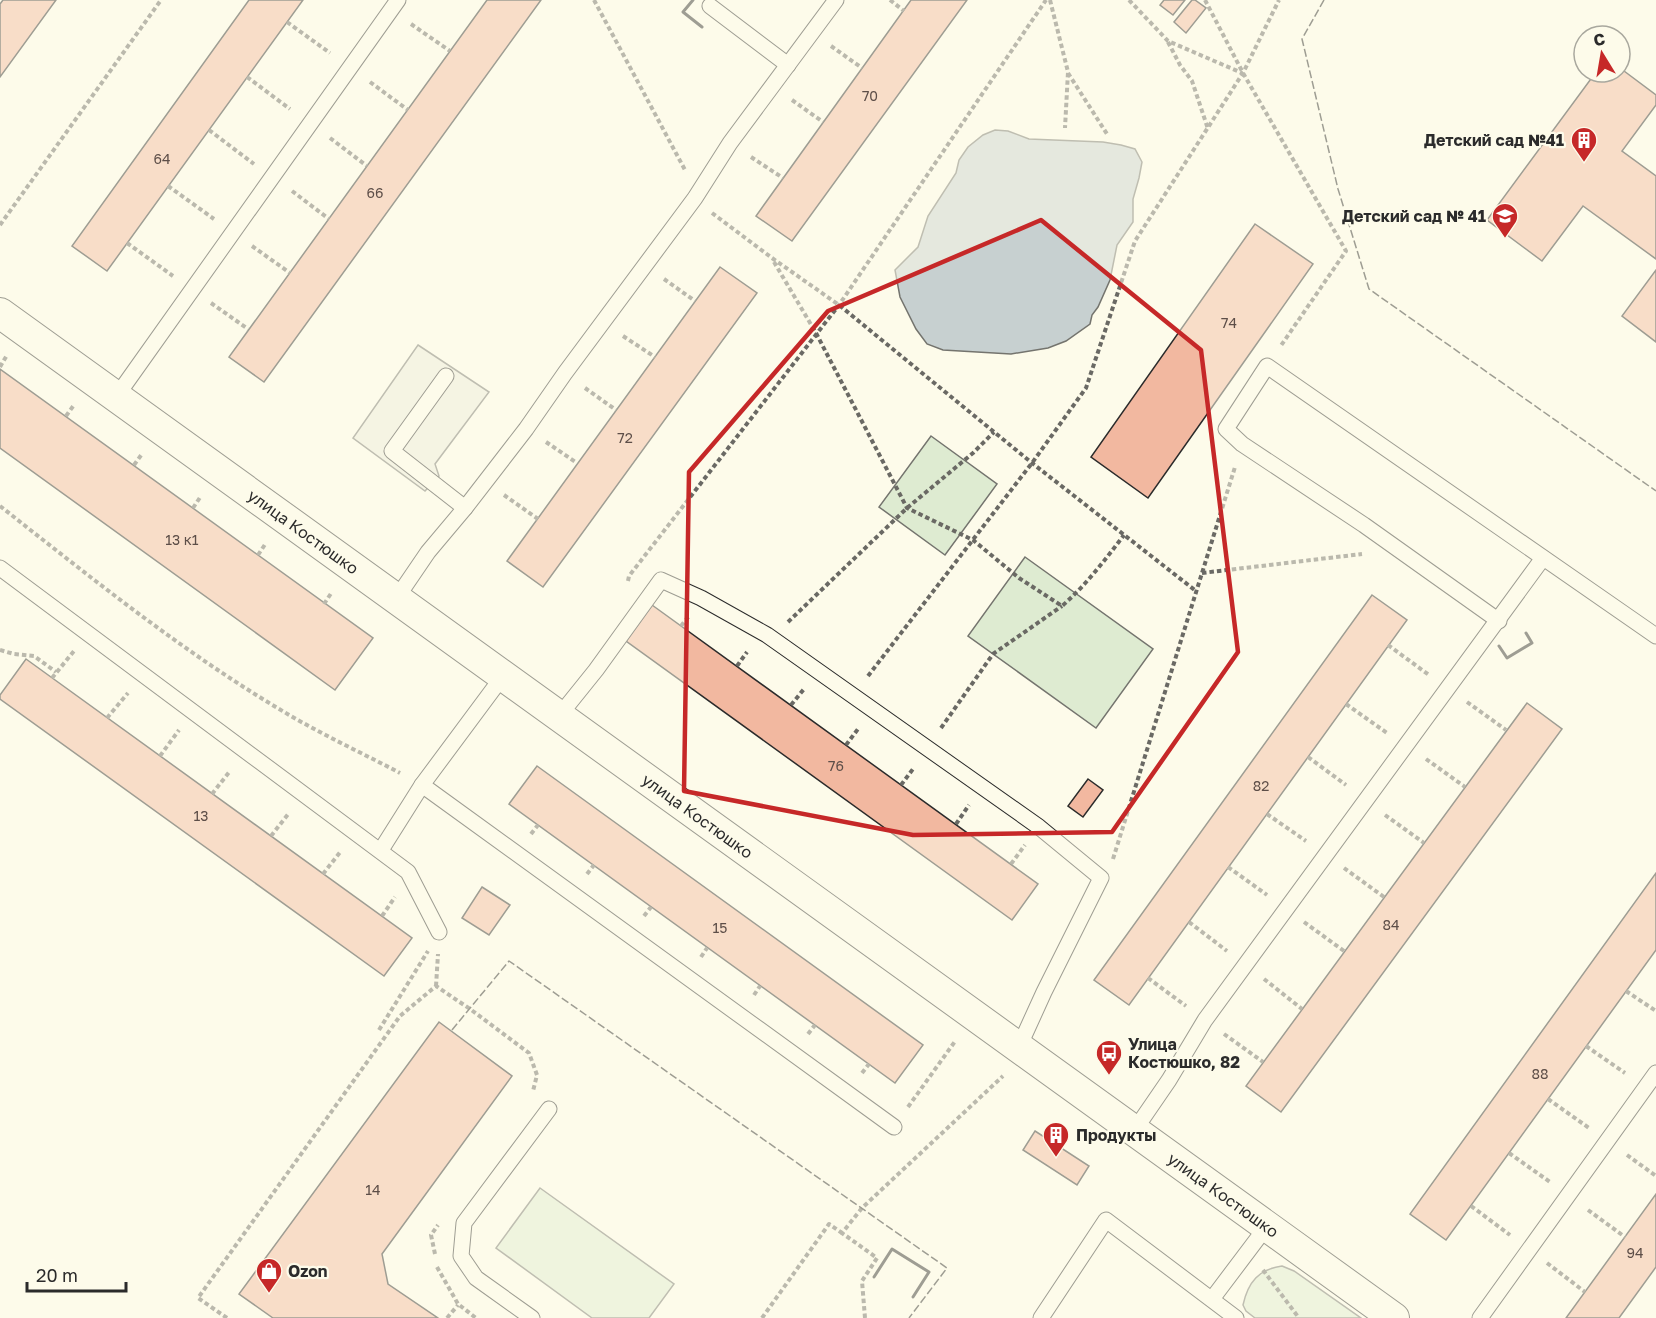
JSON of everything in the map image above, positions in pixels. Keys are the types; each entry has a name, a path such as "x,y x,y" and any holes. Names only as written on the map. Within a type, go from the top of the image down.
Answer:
{"street":[{"name":"улица Костюшко","path":"0,313 1394,1318"}],"lane":[{"path":"116,396 398,0"},
{"path":"396,599 428,552 526,429 695,198 730,143 836,0"},
{"path":"710,6 788,65"},
{"path":"1499,621 1388,542 1242,444 1226,429 1267,366 1656,636"},
{"path":"446,376 392,451 465,508"},
{"path":"1134,1131 1169,1080 1205,1020 1544,558"},
{"path":"0,568 408,872 439,932"},
{"path":"560,716 661,580 701,598 767,634 1039,827 1101,878 1019,1047"},
{"path":"381,850 422,785 503,676"},
{"path":"422,785 894,1127"},
{"path":"1479,1318 1656,1073"},
{"path":"532,1318 476,1278 461,1256 464,1223 549,1109"},
{"path":"1041,1318 1106,1220 1236,1318"},
{"path":"1212,1299 1267,1226"}],"path":[{"path":"0,225 161,0"},
{"path":"594,0 686,171 695,198 722,222 838,305 1032,463 1196,591"},
{"path":"890,0 903,11"},
{"path":"1048,0 1068,72 1107,134"},
{"path":"626,585 629,576 838,305 1048,0"},
{"path":"1129,0 1168,41 1180,65 1192,81 1208,129"},
{"path":"1205,0 1243,74 1346,251 1267,366"},
{"path":"853,695 1032,463 1086,388 1135,241 1243,74 1279,0"},
{"path":"812,32 862,68"},
{"path":"1168,41 1243,74"},
{"path":"1065,128 1068,72"},
{"path":"772,86 823,122"},
{"path":"730,143 783,177"},
{"path":"772,258 816,333 907,508 973,540 1019,578 1062,606"},
{"path":"645,266 695,302"},
{"path":"603,322 655,357"},
{"path":"0,367 8,354"},
{"path":"565,373 616,410"},
{"path":"66,416 75,403"},
{"path":"526,429 577,463"},
{"path":"767,634 787,623 907,508 973,453 994,432"},
{"path":"1101,878 1110,868 1242,444"},
{"path":"134,465 142,452"},
{"path":"485,482 538,519"},
{"path":"193,508 201,496"},
{"path":"0,506 138,615 237,682 291,716 422,785"},
{"path":"927,749 993,654 1076,594 1124,535"},
{"path":"1202,573 1381,552 1388,542"},
{"path":"258,555 266,543"},
{"path":"324,604 332,591"},
{"path":"52,678 88,634"},
{"path":"0,650 34,656 56,672"},
{"path":"107,718 143,674"},
{"path":"227,1318 198,1298 400,1016 436,986 439,932"},
{"path":"379,1030 439,932"},
{"path":"436,986 529,1053 537,1075 532,1094 549,1109"},
{"path":"1626,991 1656,1011"},
{"path":"894,1127 974,1015"},
{"path":"1586,1046 1646,1087"},
{"path":"842,1233 862,1208 1003,1076"},
{"path":"762,1318 828,1224 877,1258 862,1281 865,1318"},
{"path":"1248,1250 1299,1318"},
{"path":"447,1318 458,1304"}],"highlighted area":[{"path":"1041,220 1201,350 1238,652 1112,832 913,835 684,791 689,472 828,311"}],"green space":[{"path":"931,436 997,484 945,555 879,507"},
{"path":"1025,557 1153,649 1096,728 968,636"},
{"path":"540,1188 674,1284 649,1318 592,1318 496,1248"},
{"path":"1282,1266 1294,1271 1361,1318 1255,1318 1246,1311 1243,1305 1251,1283 1267,1270"}],"shaded area":[{"path":"995,130 1008,131 1029,139 1103,142 1135,149 1142,162 1133,199 1133,222 1117,245 1110,280 1092,315 1090,324 1066,341 1048,348 1011,354 943,350 927,344 916,329 900,297 895,270 918,247 928,216 956,173 959,160 968,147 983,135"},
{"path":"418,345 489,392 435,464 439,476 425,491 353,438"}],"building":[{"path":"3,0 56,0 0,77 0,4"},
{"path":"249,0 303,0 107,271 72,246"},
{"path":"487,0 541,0 264,382 229,357"},
{"path":"911,0 967,0 792,241 756,216"},
{"path":"1164,0 1185,0 1173,15 1160,5"},
{"path":"1192,0 1206,8 1186,33 1174,22"},
{"name":"Детский сад №41","path":"1632,77 1656,95 1656,105 1622,151 1656,176 1656,259 1583,206 1542,261 1487,220 1587,84 1632,84"},
{"path":"1255,224 1313,264 1148,498 1091,457"},
{"path":"720,267 757,293 543,587 507,561"},
{"path":"1656,270 1656,342 1622,316"},
{"path":"0,369 373,638 335,690 0,448"},
{"path":"1372,595 1407,620 1129,1005 1094,980"},
{"path":"652,605 1038,884 1012,920 626,641"},
{"path":"26,659 412,938 384,976 0,699 0,695"},
{"path":"1527,703 1562,729 1281,1112 1246,1086"},
{"path":"537,766 923,1045 895,1083 509,804"},
{"path":"1088,779 1103,790 1083,817 1068,806"},
{"path":"1656,873 1656,950 1446,1240 1410,1214"},
{"path":"482,887 510,905 489,935 462,918"},
{"path":"439,1022 512,1076 382,1254 388,1284 438,1318 273,1318 239,1294"},
{"name":"Продукты","path":"1035,1131 1089,1166 1077,1185 1023,1150"},
{"path":"1656,1194 1656,1267 1619,1318 1566,1318"}],"fence":[{"path":"1324,0 1302,39 1338,189 1369,289 1656,491"},
{"path":"452,1030 509,961 947,1268 909,1318"}],"wall":[{"path":"693,0 683,12 702,27"},
{"path":"1499,646 1507,658 1532,643 1526,633"},
{"path":"874,1277 892,1249 929,1272 913,1297"}],"place":[{"name":"Детский сад №41","path":"1584,163"},
{"name":"Детский сад № 41","path":"1505,239"},
{"name":"Улица Костюшко, 82","path":"1109,1076"},
{"name":"Продукты","path":"1056,1158"},
{"name":"Ozon","path":"269,1294"}]}
